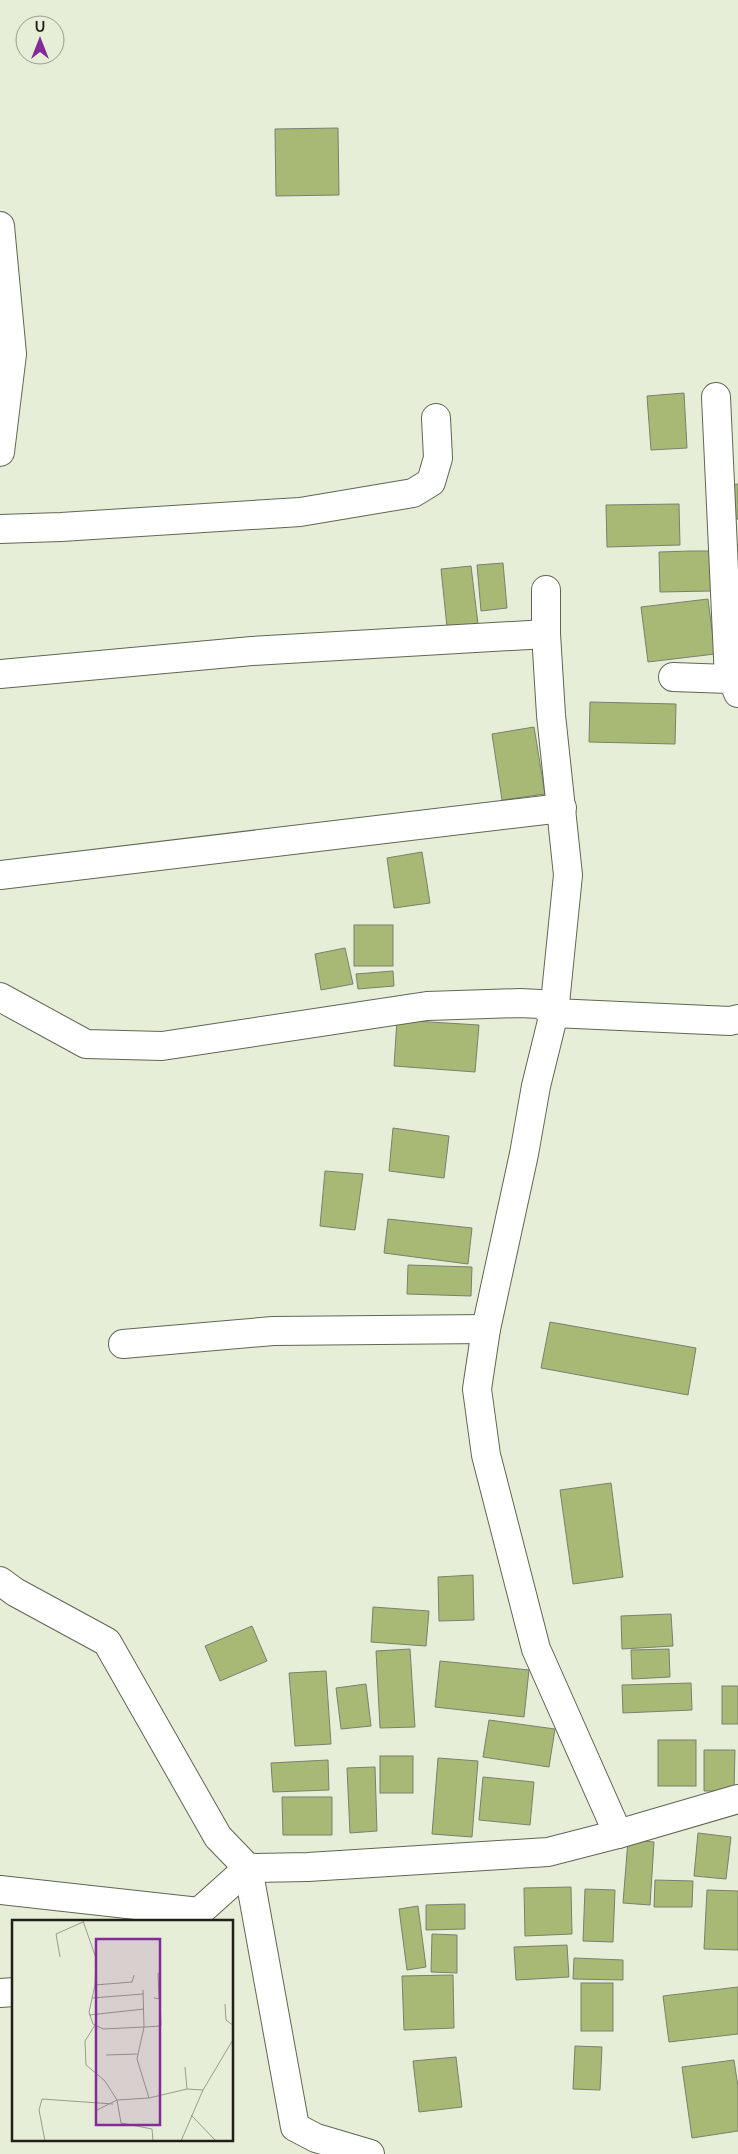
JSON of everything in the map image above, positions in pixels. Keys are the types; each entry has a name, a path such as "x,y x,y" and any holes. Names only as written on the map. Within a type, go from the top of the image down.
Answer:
{"street":[{"path":"0,226 12,354 0,452"},
{"path":"673,677 733,687 716,397"},
{"path":"0,530 61,528 300,512 413,493 431,482 438,458 436,418"},
{"path":"546,590 546,634 551,715 568,875 554,1013 536,1086 524,1154 486,1329 477,1389 486,1456 536,1649 618,1834"},
{"path":"0,674 252,651 546,634"},
{"path":"0,875 562,808"},
{"path":"0,997 86,1044 162,1046 427,1006 520,1002 540,1004 554,1013 730,1021 738,1019"},
{"path":"123,1344 273,1331 486,1329"},
{"path":"0,1581 15,1592 107,1642 218,1836 248,1868 295,2127 316,2138 370,2154"},
{"path":"0,1890 191,1917 248,1868 548,1852 738,1799"}],"building":[{"path":"338,128 339,195 276,196 275,129"},
{"path":"684,393 687,448 651,450 647,396"},
{"path":"738,484 738,519 728,520 725,485"},
{"path":"679,504 680,545 607,547 606,505"},
{"path":"711,551 712,591 660,592 659,552"},
{"path":"503,563 507,608 481,611 477,565"},
{"path":"471,566 478,624 447,627 441,569"},
{"path":"708,599 715,654 648,662 641,607"},
{"path":"590,702 676,704 675,744 589,742"},
{"path":"534,727 545,794 502,800 492,734"},
{"path":"422,852 430,903 394,908 387,858"},
{"path":"354,925 393,925 393,966 354,966"},
{"path":"345,948 353,984 321,990 315,954"},
{"path":"393,971 394,986 358,989 356,974"},
{"path":"397,1020 479,1025 475,1072 394,1066"},
{"path":"393,1128 449,1136 444,1178 389,1171"},
{"path":"325,1171 363,1174 355,1230 320,1226"},
{"path":"388,1219 472,1228 468,1264 384,1253"},
{"path":"408,1265 472,1267 471,1296 407,1294"},
{"path":"550,1322 696,1348 688,1395 541,1368"},
{"path":"611,1483 623,1577 573,1584 560,1490"},
{"path":"473,1575 474,1620 439,1621 438,1577"},
{"path":"373,1607 429,1611 426,1646 371,1642"},
{"path":"671,1614 673,1646 622,1649 621,1616"},
{"path":"252,1626 267,1661 220,1681 205,1646"},
{"path":"410,1649 415,1727 380,1728 376,1651"},
{"path":"669,1649 670,1677 632,1679 631,1650"},
{"path":"440,1661 529,1670 524,1717 435,1707"},
{"path":"326,1671 331,1744 295,1746 289,1673"},
{"path":"691,1683 692,1710 623,1713 622,1685"},
{"path":"366,1684 371,1726 341,1729 336,1688"},
{"path":"722,1686 738,1686 738,1724 722,1724"},
{"path":"489,1720 555,1729 549,1767 483,1757"},
{"path":"658,1740 696,1740 696,1786 658,1786"},
{"path":"704,1750 735,1750 734,1791 704,1791"},
{"path":"380,1756 413,1756 413,1793 380,1793"},
{"path":"438,1758 478,1761 472,1837 432,1834"},
{"path":"328,1760 329,1790 273,1792 271,1763"},
{"path":"375,1767 377,1831 350,1833 347,1768"},
{"path":"483,1777 534,1782 530,1825 479,1820"},
{"path":"282,1797 332,1797 332,1835 283,1835"},
{"path":"698,1833 731,1837 726,1879 694,1876"},
{"path":"628,1840 654,1842 650,1905 623,1903"},
{"path":"655,1880 693,1881 692,1907 654,1907"},
{"path":"571,1887 572,1934 525,1936 524,1888"},
{"path":"585,1889 615,1890 613,1942 583,1941"},
{"path":"707,1890 738,1891 738,1950 704,1949"},
{"path":"465,1904 465,1929 426,1930 426,1905"},
{"path":"418,1906 426,1967 407,1970 399,1909"},
{"path":"432,1934 457,1935 457,1973 431,1972"},
{"path":"567,1945 569,1977 516,1980 514,1947"},
{"path":"574,1958 623,1960 623,1980 573,1979"},
{"path":"453,1975 454,2028 404,2030 402,1976"},
{"path":"581,1983 613,1983 613,2031 581,2031"},
{"path":"738,1987 738,2034 669,2042 663,1996"},
{"path":"575,2046 602,2047 600,2090 573,2089"},
{"path":"456,2057 462,2107 419,2112 413,2061"},
{"path":"734,2060 738,2087 738,2131 692,2138 682,2067"}]}
